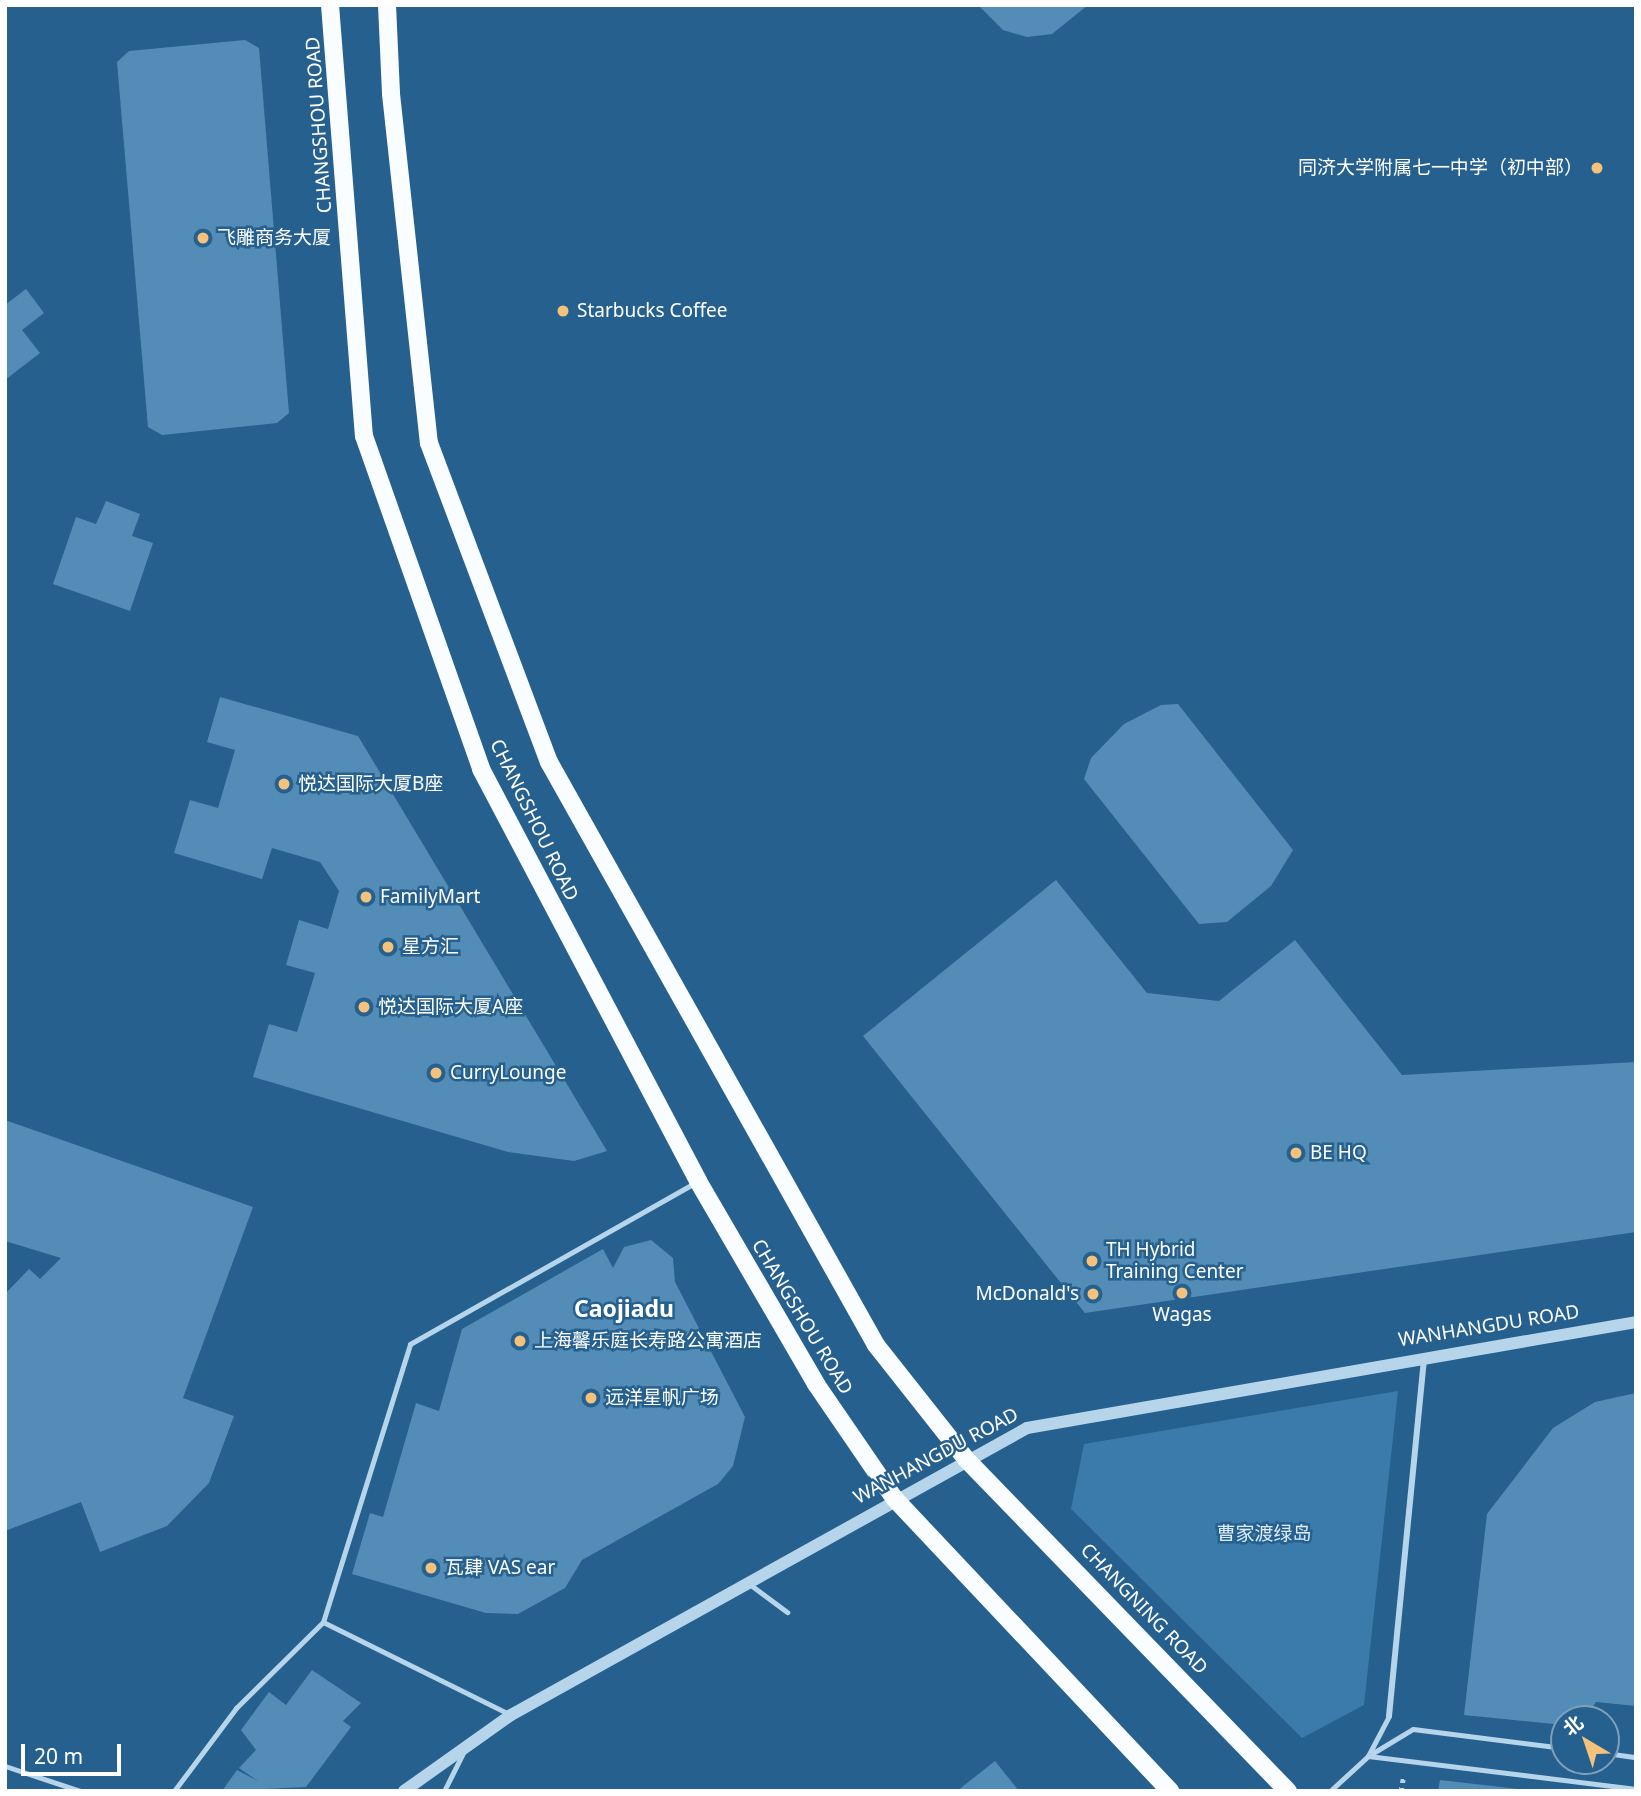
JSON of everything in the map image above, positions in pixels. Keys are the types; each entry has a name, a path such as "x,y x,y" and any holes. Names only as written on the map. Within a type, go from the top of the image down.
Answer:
{"main road":[{"name":"CHANGSHOU ROAD","path":"330,5 364,436 481,769 698,1181 816,1384 894,1498"},
{"name":"CHANGSHOU ROAD","path":"387,5 429,443 549,762 876,1345 966,1460"},
{"name":"CHANGNING ROAD","path":"966,1460 1289,1791"},
{"path":"894,1498 1170,1791"}],"street":[{"name":"WANHANGDU ROAD","path":"404,1791 469,1741 511,1715 746,1581 966,1460 1058,1419 1636,1322"},
{"path":"1389,1716 1425,1356"}],"lane":[{"path":"174,1791 236,1708 323,1622 410,1343 698,1181"},
{"path":"746,1581 787,1612"},
{"path":"323,1622 511,1715"},
{"path":"1368,1756 1389,1716"},
{"path":"1330,1791 1368,1756 1413,1729 1550,1746"},
{"path":"444,1791 469,1741"},
{"path":"1368,1756 1636,1788"},
{"path":"5,1766 80,1791"},
{"path":"1573,1791 1574,1782"}],"green space":[{"name":"曹家渡绿岛","path":"1398,1391 1364,1705 1302,1738 1071,1509 1084,1444"}],"building":[{"path":"978,5 1088,5 1052,34 1027,37 1003,30"},
{"name":"飞雕商务大厦","path":"245,40 259,48 289,413 277,423 162,435 148,427 117,62 129,51"},
{"path":"26,289 44,313 22,330 40,353 5,380 5,305"},
{"path":"106,501 140,514 132,536 153,543 130,611 53,584 76,517 96,524"},
{"name":"星方汇","path":"220,697 358,736 607,1151 574,1161 508,1152 253,1077 269,1024 297,1032 315,973 286,965 299,920 328,929 339,891 320,862 272,848 262,879 174,853 190,800 218,808 235,750 207,742"},
{"path":"1178,704 1293,850 1271,886 1227,922 1199,924 1084,779 1091,758 1124,724 1161,705"},
{"name":"BE HQ","path":"1056,880 1147,993 1219,1001 1295,940 1402,1075 1636,1062 1636,1232 1085,1313 863,1036"},
{"path":"5,1120 253,1207 183,1398 234,1416 209,1483 167,1526 100,1552 81,1502 5,1531 5,1294 29,1269 40,1279 61,1258 5,1241"},
{"name":"远洋星帆广场","path":"651,1240 673,1258 675,1282 745,1417 733,1466 718,1484 582,1560 565,1588 518,1614 486,1613 352,1574 370,1513 383,1517 416,1403 439,1411 462,1329 603,1249 613,1268 624,1247"},
{"path":"1636,1393 1636,1706 1596,1702 1594,1705 1550,1705 1550,1724 1464,1715 1487,1514 1553,1428 1595,1402"},
{"path":"312,1670 361,1703 343,1721 351,1727 306,1787 222,1791 237,1770 258,1781 239,1768 256,1750 241,1730 269,1692 286,1705"},
{"path":"995,1761 1019,1791 957,1791"},
{"path":"1440,1780 1518,1789 1518,1791 1438,1791"}],"place":[{"name":"同济大学附属七一中学（初中部）","path":"1597,168"},
{"name":"飞雕商务大厦","path":"203,238"},
{"name":"Starbucks Coffee","path":"563,311"},
{"name":"悦达国际大厦B座","path":"284,784"},
{"name":"FamilyMart","path":"366,897"},
{"name":"星方汇","path":"388,947"},
{"name":"悦达国际大厦A座","path":"364,1007"},
{"name":"CurryLounge","path":"436,1073"},
{"name":"BE HQ","path":"1296,1153"},
{"name":"TH Hybrid Training Center","path":"1092,1261"},
{"name":"Wagas","path":"1182,1293"},
{"name":"McDonald's","path":"1093,1294"},
{"name":"上海馨乐庭长寿路公寓酒店","path":"520,1341"},
{"name":"远洋星帆广场","path":"591,1398"},
{"name":"瓦肆 VAS ear","path":"431,1568"}],"district":[{"name":"Caojiadu","path":"624,1308"}]}
